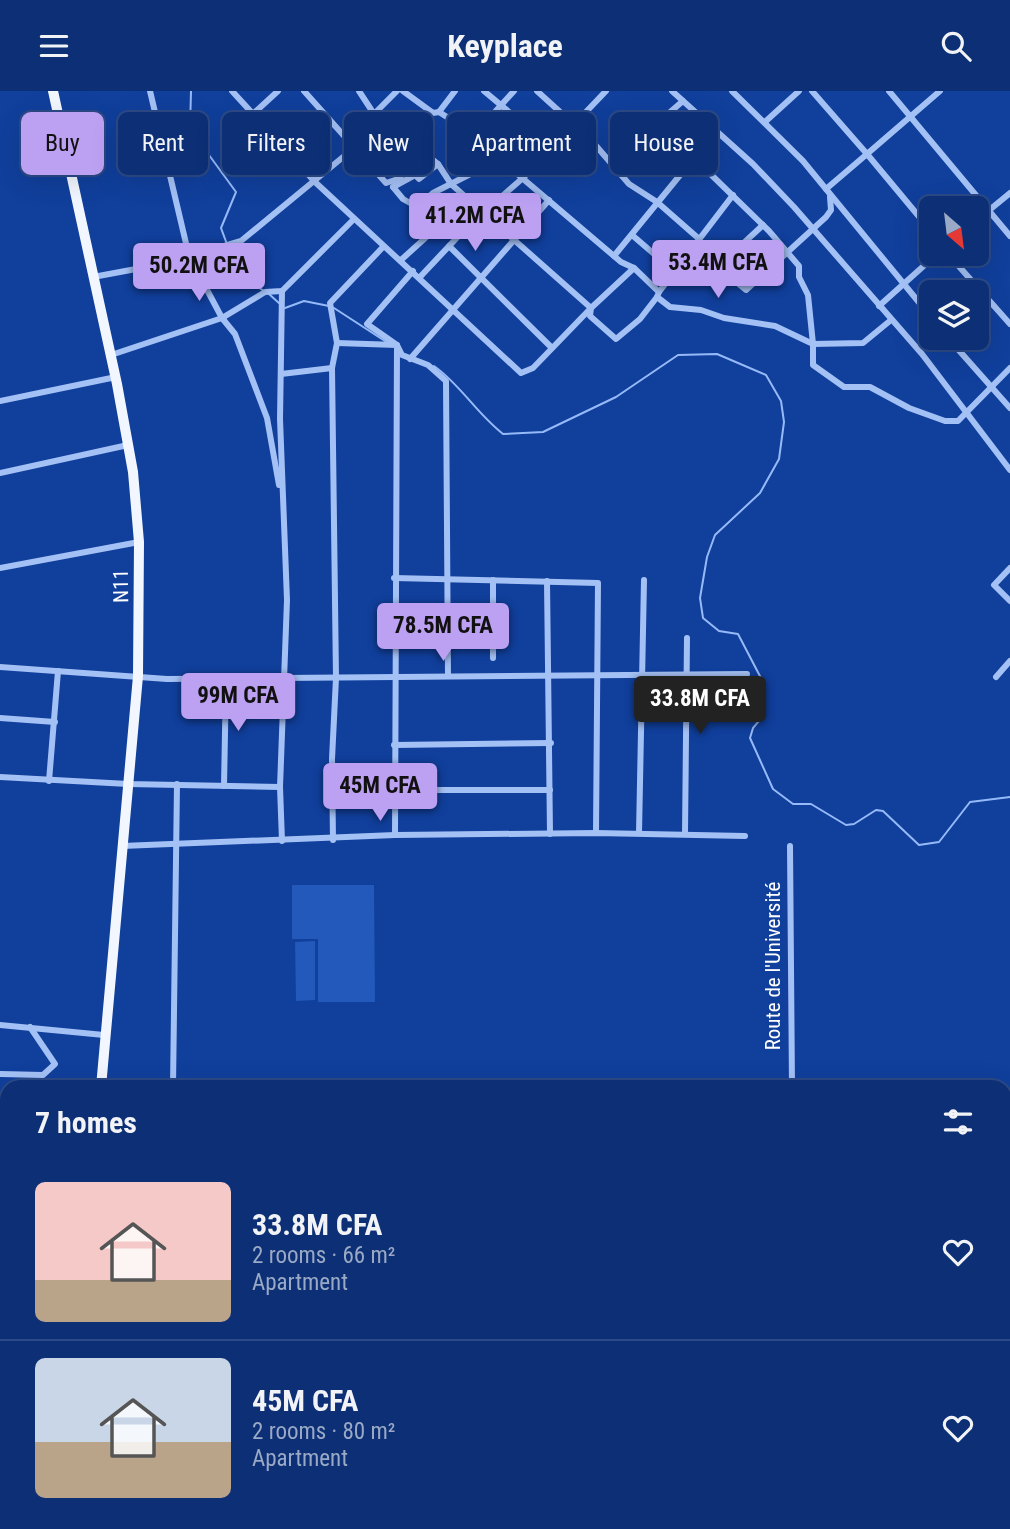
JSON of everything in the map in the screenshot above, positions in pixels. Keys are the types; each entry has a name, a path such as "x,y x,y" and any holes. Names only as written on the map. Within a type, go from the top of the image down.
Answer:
{"main road":[{"name":"N11","path":"53,91 116,377 128,446 139,541 138,676 101,1080"}],"street":[{"path":"150,91 189,256 222,318 235,334 267,418 283,506"},
{"path":"232,91 253,112"},
{"path":"255,112 278,91"},
{"path":"304,91 344,137"},
{"path":"359,91 373,112"},
{"path":"376,112 397,91"},
{"path":"403,91 433,113 439,112 455,91"},
{"path":"484,91 510,112"},
{"path":"494,112 513,91"},
{"path":"537,91 559,112"},
{"path":"586,112 606,91"},
{"path":"672,91 767,177 968,412 1010,470"},
{"path":"732,91 766,121 919,302"},
{"path":"766,121 799,91"},
{"path":"812,91 919,217"},
{"path":"889,91 977,196"},
{"path":"826,189 940,91"},
{"path":"669,112 682,101"},
{"path":"439,112 447,118"},
{"path":"596,147 610,160"},
{"path":"93,277 189,256 241,241 344,157"},
{"path":"614,256 694,158 763,225 799,266 799,277 808,295 813,365 844,387 870,387 909,408 945,421 958,421 1010,368"},
{"path":"433,160 451,184 591,308"},
{"path":"393,187 415,175 419,179 438,164"},
{"path":"309,175 521,373 533,368 634,268"},
{"path":"379,175 386,183 398,179"},
{"path":"393,187 401,175"},
{"path":"393,187 403,199 416,207 469,175"},
{"path":"521,175 614,256 634,268 670,307 701,310 724,318 775,326 813,344 863,343 891,320"},
{"path":"622,175 629,184 657,202 698,238"},
{"path":"420,277 484,212 524,177"},
{"path":"690,250 718,267 746,290 789,254 831,210 832,202 826,189"},
{"path":"1010,193 989,211 1010,236"},
{"path":"591,308 590,316 616,339 640,319 698,238 733,195"},
{"path":"410,359 549,200"},
{"path":"111,355 222,318 265,292 282,291 354,219"},
{"path":"718,267 763,225"},
{"path":"401,260 433,230"},
{"path":"632,235 675,272"},
{"path":"449,246 552,348"},
{"path":"333,840 336,678 332,368 337,343 330,306 333,297 383,247"},
{"path":"879,306 923,266"},
{"path":"959,266 1010,324"},
{"path":"413,271 367,324 397,345 402,355 428,365 446,380 449,579 447,676"},
{"path":"282,291 283,506 287,568 280,787 282,841"},
{"path":"337,343 397,345"},
{"path":"395,835 393,790 397,345"},
{"path":"958,350 990,389 1010,408"},
{"path":"281,374 332,368"},
{"path":"0,401 116,377"},
{"path":"0,473 128,446"},
{"path":"0,568 139,541"},
{"path":"1010,568 994,585 1010,601"},
{"path":"394,577 598,583 596,833"},
{"path":"493,580 493,658"},
{"path":"639,833 644,580"},
{"path":"547,581 550,834"},
{"path":"685,834 687,638"},
{"path":"996,677 1010,661"},
{"path":"0,667 226,679 597,673 688,676 747,674"},
{"path":"49,781 58,671"},
{"path":"223,786 226,679"},
{"path":"0,718 55,722"},
{"path":"394,745 551,743"},
{"path":"0,777 128,784 280,787"},
{"path":"173,1080 177,784"},
{"path":"393,790 550,790"},
{"path":"122,846 333,840 395,835 639,833 745,836"},
{"name":"Route de l'Université","path":"790,846 792,1080"},
{"path":"0,1025 104,1035"},
{"path":"0,1074 31,1077 43,1075 55,1064 30,1027"}],"shaded area":[{"path":"292,885 374,885 375,1002 318,1002 318,939 292,939"},
{"path":"315,941 315,1000 296,1001 295,942"}],"waterway":[{"path":"191,91 190,129 236,192 221,228 238,274 264,291"},
{"path":"269,294 280,304"},
{"path":"285,308 304,301 329,306"},
{"path":"334,308 388,343"},
{"path":"434,366 503,434 543,432 616,397 678,355 717,354 766,375 781,401 784,422 779,459 760,493 715,535 707,557 700,598 703,618 719,631 738,634 762,680 764,715 753,728 750,738 773,789 793,804 811,804 846,825 854,824 876,810 883,811 919,845 939,842 970,802 1010,797"}]}
